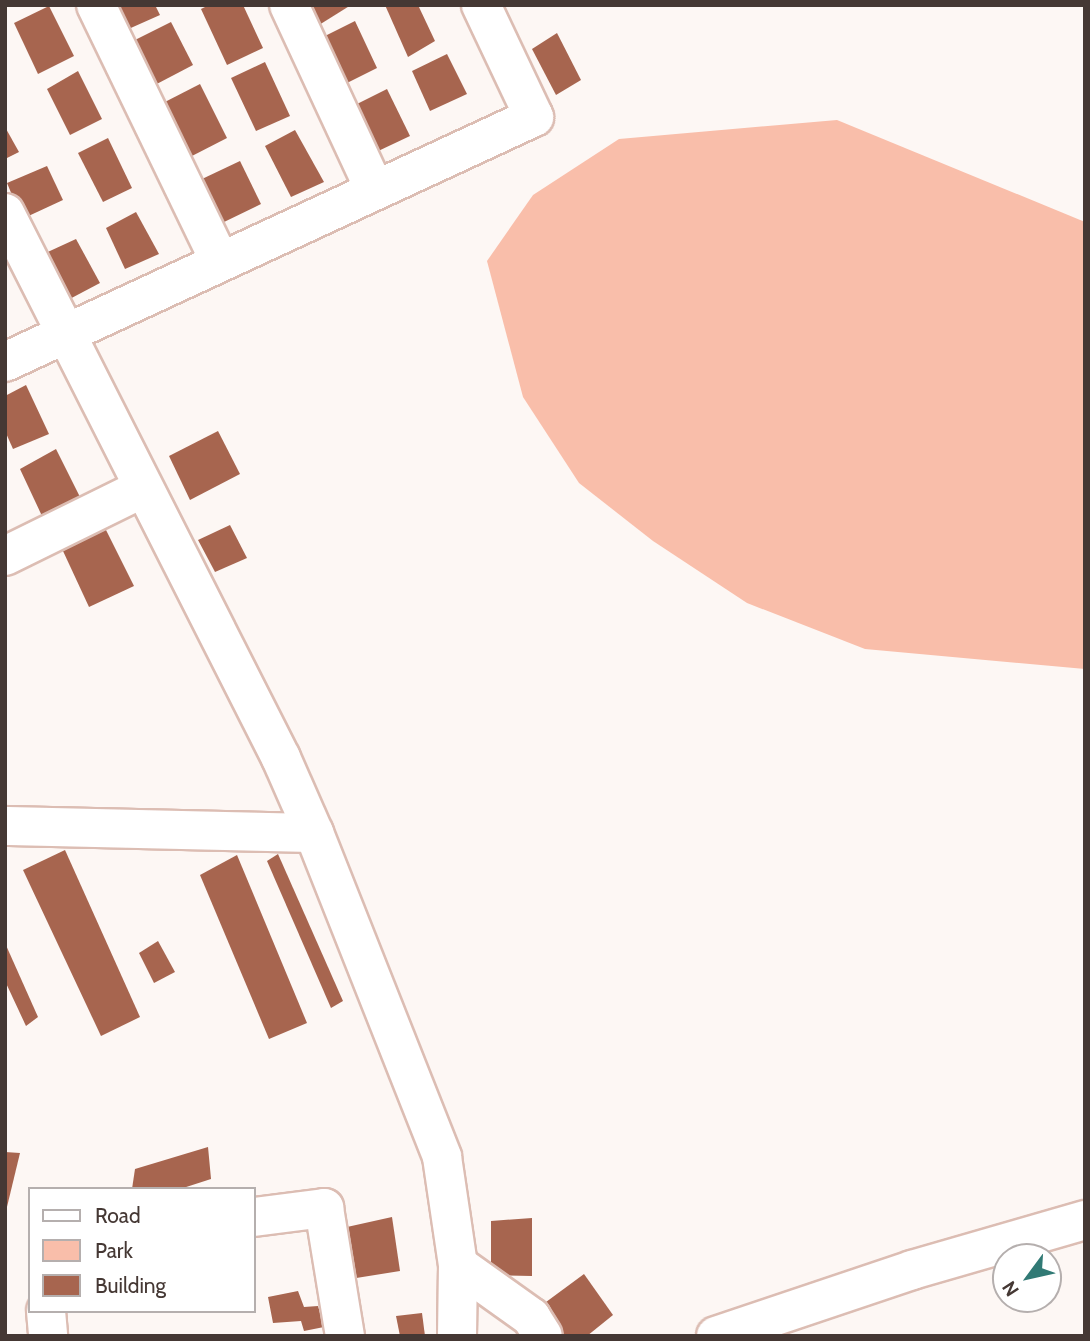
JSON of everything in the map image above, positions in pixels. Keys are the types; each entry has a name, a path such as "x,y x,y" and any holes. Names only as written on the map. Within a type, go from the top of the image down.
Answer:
{"street":[{"path":"96,5 220,262"},
{"path":"289,5 376,190"},
{"path":"5,362 534,117 481,5"},
{"path":"5,213 281,758 314,833 442,1157 458,1265 457,1336"},
{"path":"5,556 143,488"},
{"path":"5,826 314,833"},
{"path":"256,1217 324,1208 345,1336"},
{"path":"716,1336 912,1270 1085,1220"},
{"path":"458,1265 531,1317 543,1336"},
{"path":"46,1313 48,1336"}],"green space":[{"path":"837,120 1085,222 1085,669 865,649 747,603 653,541 579,483 523,397 487,261 533,195 619,139"}],"building":[{"path":"113,5 155,5 160,15 124,31"},
{"path":"209,5 243,5 263,48 227,65 201,9"},
{"path":"309,5 351,5 319,25"},
{"path":"385,5 418,5 435,41 408,57"},
{"path":"49,6 74,56 38,74 14,23"},
{"path":"355,21 377,68 343,85 319,39"},
{"path":"171,22 193,65 151,87 127,44"},
{"path":"557,33 581,80 556,95 532,49"},
{"path":"447,54 467,94 430,111 412,71"},
{"path":"265,62 290,116 256,131 231,78"},
{"path":"78,71 102,119 70,135 47,89"},
{"path":"200,84 227,138 190,157 161,104"},
{"path":"387,89 410,136 374,153 353,106"},
{"path":"5,127 19,152 5,159"},
{"path":"295,130 324,182 291,197 265,146"},
{"path":"108,138 132,188 103,202 78,153"},
{"path":"240,161 261,204 222,223 202,179"},
{"path":"47,166 63,200 22,219 7,183"},
{"path":"136,212 159,254 125,269 106,228"},
{"path":"76,239 100,283 64,302 39,256"},
{"path":"26,385 49,434 13,449 5,431 5,396"},
{"path":"218,431 240,474 190,500 169,456"},
{"path":"56,449 82,501 42,516 20,469"},
{"path":"230,525 247,558 215,572 198,540"},
{"path":"105,528 134,586 89,607 63,551"},
{"path":"65,850 140,1017 101,1036 23,870"},
{"path":"278,854 343,1001 331,1008 267,861"},
{"path":"237,855 307,1023 269,1039 200,875"},
{"path":"158,941 175,972 154,983 139,953"},
{"path":"5,943 38,1017 26,1026 5,981"},
{"path":"208,1147 211,1179 186,1187 132,1187 135,1169"},
{"path":"5,1152 20,1153 6,1211 5,1211"},
{"path":"392,1217 400,1271 350,1279 338,1229"},
{"path":"532,1218 532,1276 491,1275 491,1221"},
{"path":"584,1274 613,1315 587,1336 565,1336 542,1305"},
{"path":"298,1291 304,1307 318,1306 324,1327 304,1331 301,1321 273,1323 268,1297"},
{"path":"422,1313 425,1336 400,1336 396,1316"}]}
